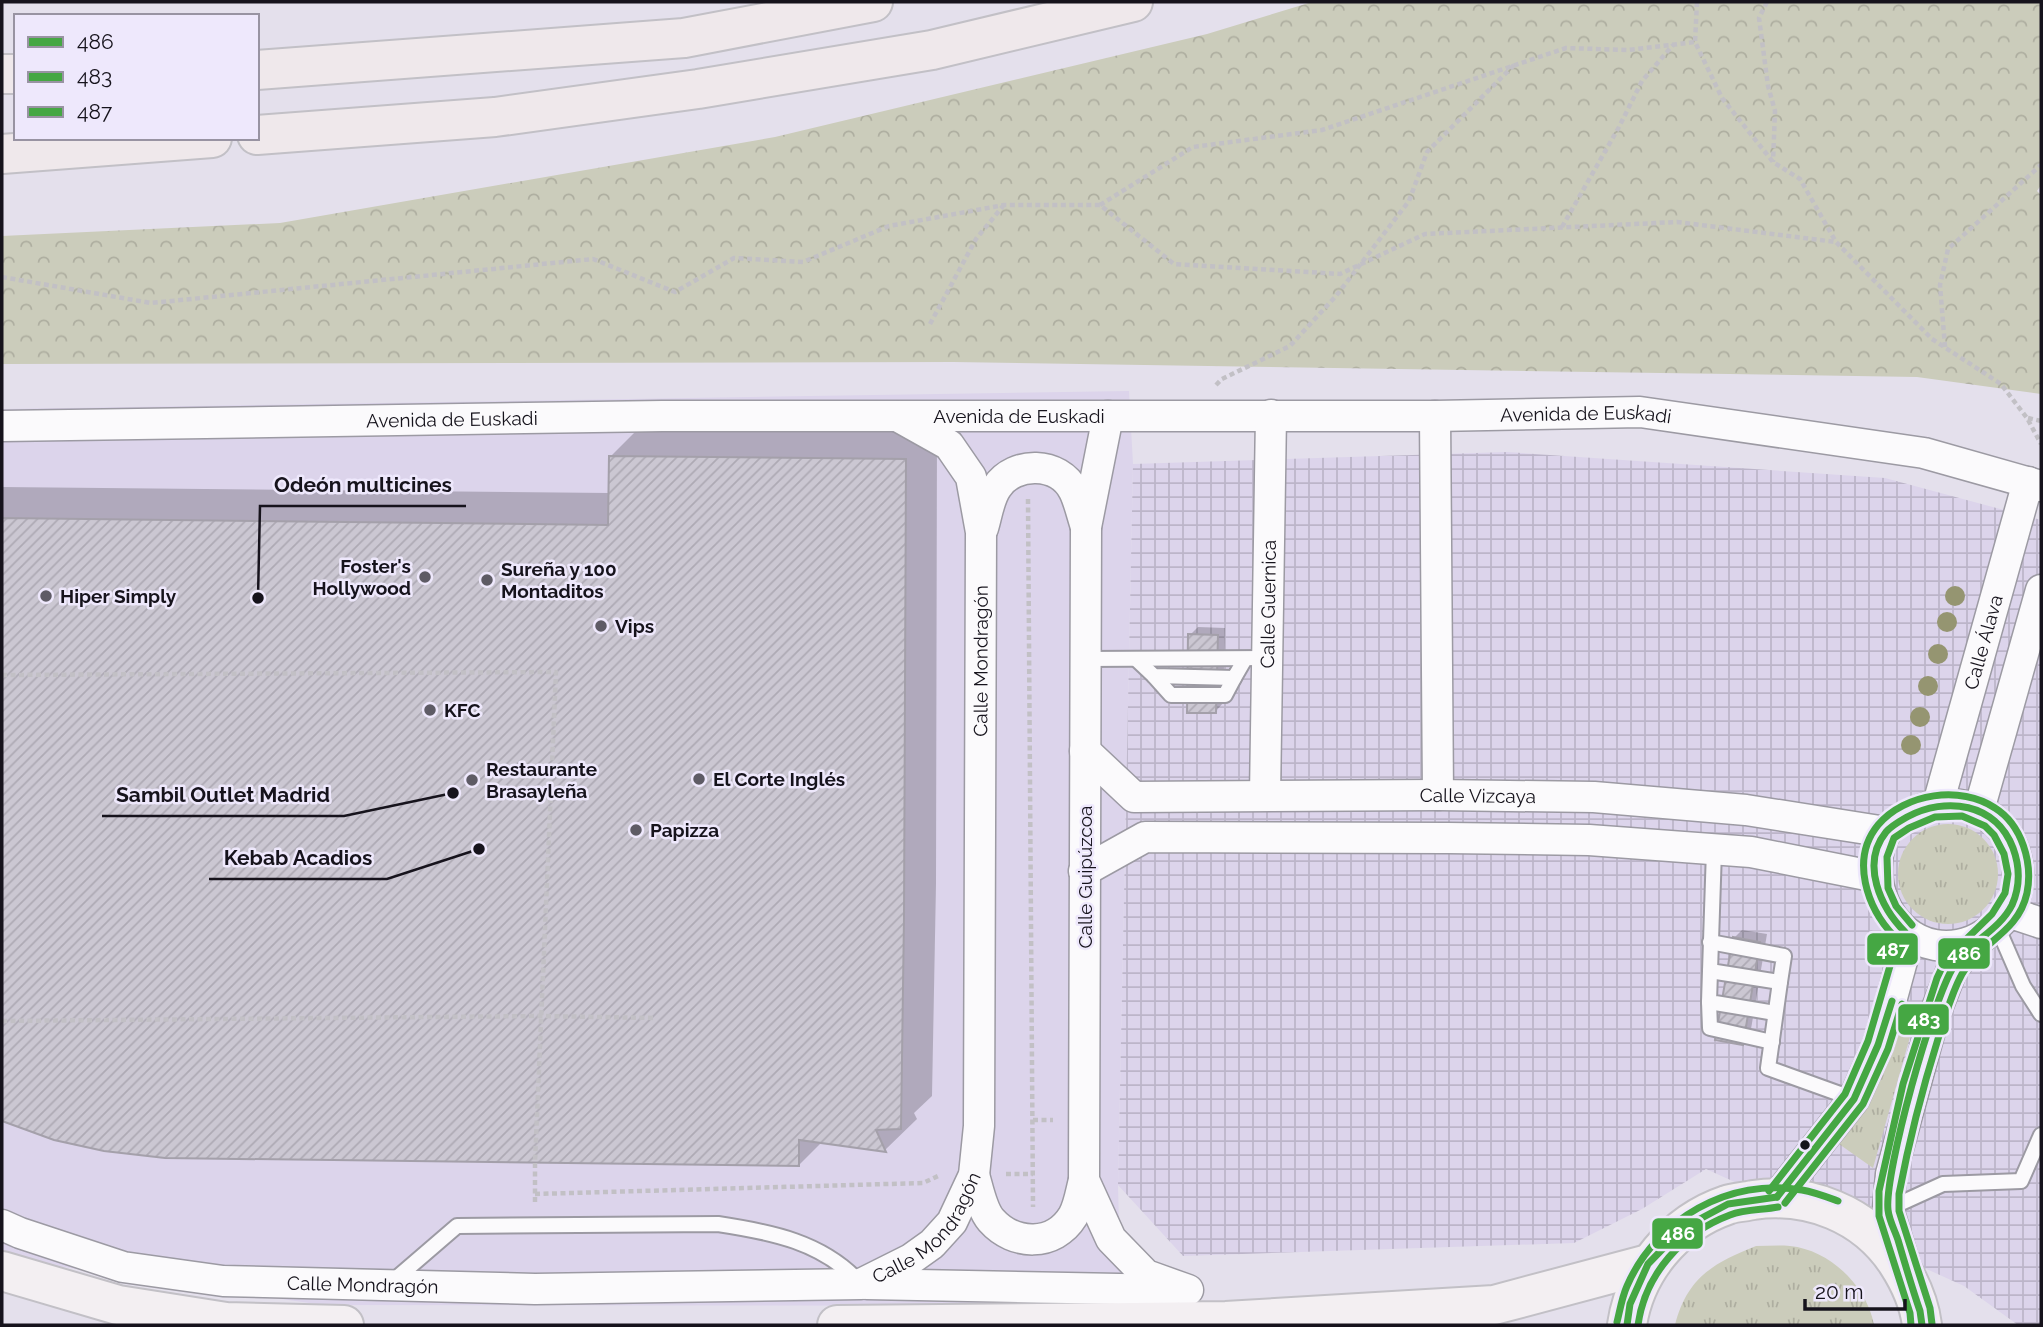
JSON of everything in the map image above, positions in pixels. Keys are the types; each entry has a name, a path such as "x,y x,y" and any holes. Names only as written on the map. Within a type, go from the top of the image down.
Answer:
{"highway":[{"path":"259,70 684,38 873,2"},
{"path":"259,135 495,117 698,89 932,50 1133,2"},
{"path":"2,154 186,140"}],"main road":[{"path":"1626,1325 1630,1304 1648,1264 1683,1228 1728,1204 1777,1197 1818,1203 1856,1221 1888,1248 1910,1283 1922,1325"},
{"path":"837,1325 1226,1321 1494,1305 1648,1264"},
{"path":"2,1270 118,1305 226,1322 344,1325"}],"street":[{"name":"Avenida de Euskadi","path":"2,426 896,415 1435,416 1640,412 1924,453 2035,484"},
{"name":"Calle Mondragón","path":"2,1225 123,1267 223,1281 535,1289 861,1284 911,1259 932,1244 952,1222 974,1175 979,1126 981,532 971,477 949,445 896,415"},
{"name":"Calle Guernica","path":"1265,795 1256,658 1271,415"},
{"name":"Calle Guipúzcoa","path":"1108,416 1086,527 1084,1180 1111,1239 1146,1275 1188,1290 1226,1321"},
{"path":"1435,416 1438,795"},
{"path":"981,532 995,488 1010,472 1029,466 1058,475 1073,488 1086,527"},
{"name":"Calle Álava","path":"1938,804 2035,484"},
{"path":"1979,810 2041,590"},
{"name":"Calle Vizcaya","path":"1085,751 1134,797 1438,795 1608,799 1746,810 1886,832"},
{"path":"1910,1283 1888,1209 1891,1174 1934,1016 1954,967 1996,925 2016,895 2019,875 2016,855 2008,836 1995,821 1979,810 1959,804 1938,804 1919,810 1886,832 1877,852 1880,898 1890,917 1905,932 1923,942 1943,946 1964,944 1996,925 2041,923"},
{"path":"1084,871 1145,838 1576,840 1751,852 1877,877"},
{"path":"2016,855 2034,874 2041,877"},
{"path":"1777,1197 1853,1099 1878,1045 1902,961 1905,932"},
{"path":"974,1175 989,1218 1005,1233 1033,1240 1055,1235 1074,1215 1084,1180"},
{"path":"861,1284 1188,1290"}],"lane":[{"path":"1136,659 1154,676 1234,678 1256,658"},
{"path":"1085,659 1256,658"},
{"path":"1714,850 1710,1028 1772,1042"},
{"path":"1996,925 2022,986 2041,1014"},
{"path":"1710,942 1784,956 1768,1068 1853,1099"},
{"path":"1710,971 1780,982"},
{"path":"1709,1002 1775,1013"},
{"path":"1888,1209 1942,1184 2021,1181 2041,1135"},
{"path":"388,1285 457,1226 718,1224 801,1241 848,1269 861,1284"}],"path":[{"path":"1697,2 1695,42 1722,97 1773,162 1800,179 1836,242 1932,339 2001,384 2027,418 2041,444"},
{"path":"1767,2 1759,18 1768,86 1775,111 1773,162"},
{"path":"2,277 151,303 593,258 675,292 734,258 803,262 889,226 1004,205 1100,205 1193,147 1322,130 1566,48 1628,50 1695,42"},
{"path":"1561,228 1642,81 1674,45"},
{"path":"1204,416 1208,394 1222,379 1290,346 1336,296 1409,201 1427,152 1515,65"},
{"path":"1945,348 1940,285 1948,248 2041,165"},
{"path":"930,324 976,239 1004,205"},
{"path":"1100,205 1174,264 1340,274 1425,234 1677,222 1836,242"},
{"path":"2027,418 2041,421"},
{"path":"1028,498 1033,1240"},
{"path":"2,675 556,673 535,1226"},
{"path":"2,1021 541,1016 656,1018"},
{"path":"535,1194 923,1183 939,1175 1033,1174"}],"shaded area":[{"path":"1129,391 1133,464 1118,1185 1121,1306 323,1305 23,1261 2,1250 2,409"},
{"path":"1507,452 1885,478 2041,520 2041,1325 2018,1325 1964,1286 1706,1169 1642,1209 1574,1243 1183,1256 1118,1185 1133,464"}],"green space":[{"path":"1312,2 2041,2 2041,185 2037,191 2041,195 2041,394 1917,377 953,362 2,364 2,236 280,223 775,137 1207,34"},
{"path":"1948,824 1967,828 1984,838 1994,855 1998,874 1994,893 1984,910 1967,920 1948,924 1929,920 1912,910 1902,893 1898,874 1902,855 1912,838 1929,828"},
{"path":"1897,1026 1912,1030 1873,1168 1839,1144 1877,1085"},
{"path":"1756,1246 1805,1249 1832,1262 1855,1284 1864,1297 1874,1325 1675,1325 1687,1295 1704,1274 1727,1259"}],"building":[{"path":"609,456 906,459 901,1129 876,1130 886,1152 799,1140 799,1166 165,1158 104,1151 54,1140 2,1121 2,518 608,525"},
{"path":"1188,634 1218,635 1216,713 1187,713"},
{"path":"1733,937 1760,942 1743,1045 1715,1040"}],"transit line":[{"name":"487","path":"1769,1191 1845,1094 1868,1041 1892,959 1894,936 1876,912 1865,883 1865,853 1870,838 1889,814 1918,799 1966,796 1995,808 2019,834 2027,857 2027,893 2016,918 1970,963 1955,990 1921,1096 1899,1194 1899,1211 1930,1308 1932,1324"},
{"name":"486","path":"1905,932 1888,911 1874,871 1878,844 1886,832 1907,817 1938,807 1968,808 1995,821 2005,833 2015,855 2018,870 2015,898 2000,922 1960,958 1945,984 1912,1086 1889,1190 1888,1210 1922,1325"},
{"name":"483","path":"1911,1325 1910,1313 1879,1216 1879,1191 1903,1084 1937,978 1946,959 1992,914 2005,893 2008,874 2004,854 1994,835 1985,826 1962,816 1935,817 1894,838 1887,857 1888,888 1896,906 1912,925"},
{"name":"486","path":"1777,1197 1854,1099 1878,1045 1892,1001"},
{"name":"483","path":"1785,1203 1863,1104 1888,1049 1902,1004"},
{"name":"487","path":"1617,1322 1625,1290 1640,1262 1656,1241 1698,1208 1748,1190 1775,1188 1807,1191 1838,1201"},
{"name":"486","path":"1627,1325 1630,1304 1648,1264 1683,1228 1728,1204 1777,1197"},
{"name":"483","path":"1638,1325 1649,1289 1658,1273 1682,1244 1696,1233 1730,1215 1778,1207"}],"place":[{"name":"Foster's Hollywood","path":"425,577"},
{"name":"Sureña y 100 Montaditos","path":"487,580"},
{"name":"Hiper Simply","path":"46,596"},
{"name":"Odeón multicines","path":"258,598"},
{"name":"Vips","path":"601,626"},
{"name":"KFC","path":"430,710"},
{"name":"El Corte Inglés","path":"699,779"},
{"name":"Restaurante Brasayleña","path":"472,780"},
{"name":"Sambil Outlet Madrid","path":"453,793"},
{"name":"Papizza","path":"636,830"},
{"name":"Kebab Acadios","path":"479,849"}]}
